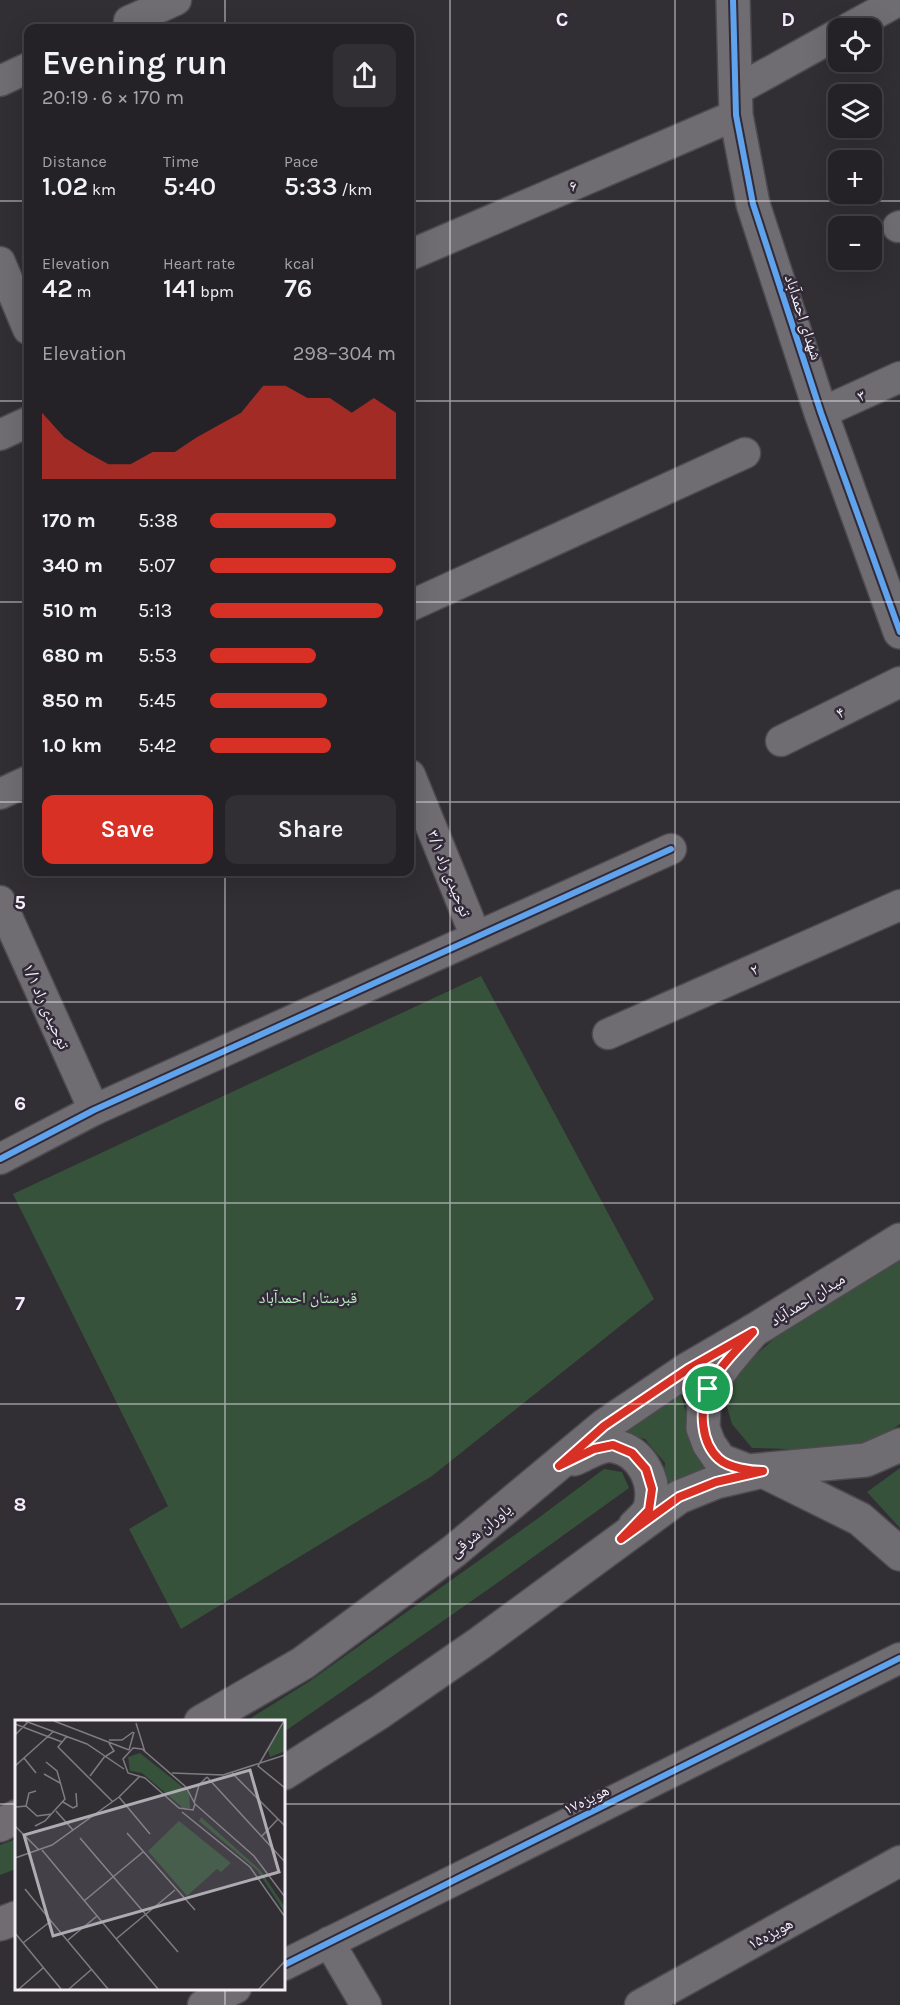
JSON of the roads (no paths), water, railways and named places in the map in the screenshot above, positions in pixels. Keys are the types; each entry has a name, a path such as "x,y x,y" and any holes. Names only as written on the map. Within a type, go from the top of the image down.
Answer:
{"main road":[{"name":"شهدای احمدآباد","path":"733,0 736,103 753,204 821,413 900,632"},
{"name":"میدان احمدآباد","path":"900,1240 753,1332 726,1363 708,1389 704,1406 703,1428 709,1444 720,1460 748,1471 866,1460 900,1445"},
{"name":"یاوران شرقی","path":"205,1720 303,1664 454,1551 614,1420 688,1369 753,1332"},
{"path":"559,1466 594,1449 613,1445 632,1453 646,1469 652,1489 649,1510 621,1539"},
{"path":"285,1772 416,1687 679,1497 716,1482 763,1471 860,1519 900,1554"},
{"path":"0,1825 15,1818"},
{"path":"0,1924 15,1917"}],"street":[{"path":"120,16 176,0"},
{"path":"867,18 900,0"},
{"name":"۶","path":"414,253 736,103 828,41"},
{"path":"0,81 24,70"},
{"path":"0,262 24,319"},
{"name":"۳","path":"821,413 900,377"},
{"path":"0,435 24,424"},
{"path":"414,604 746,453"},
{"name":"۴","path":"781,741 900,682"},
{"path":"0,794 24,783"},
{"name":"۳/۱ توحیدی راد","path":"414,785 476,937"},
{"path":"0,1159 94,1110 671,849"},
{"name":"۱/۱ توحیدی راد","path":"0,901 94,1110"},
{"name":"۲","path":"608,1034 900,905"},
{"name":"هویزه۱۷","path":"285,1964 900,1658"},
{"name":"هویزه۱۵","path":"640,2005 900,1861"},
{"path":"329,1942 366,2005"},
{"path":"203,2005 234,1990"}],"park label":[{"name":"قبرستان احمدآباد","path":"308,1297"}]}
